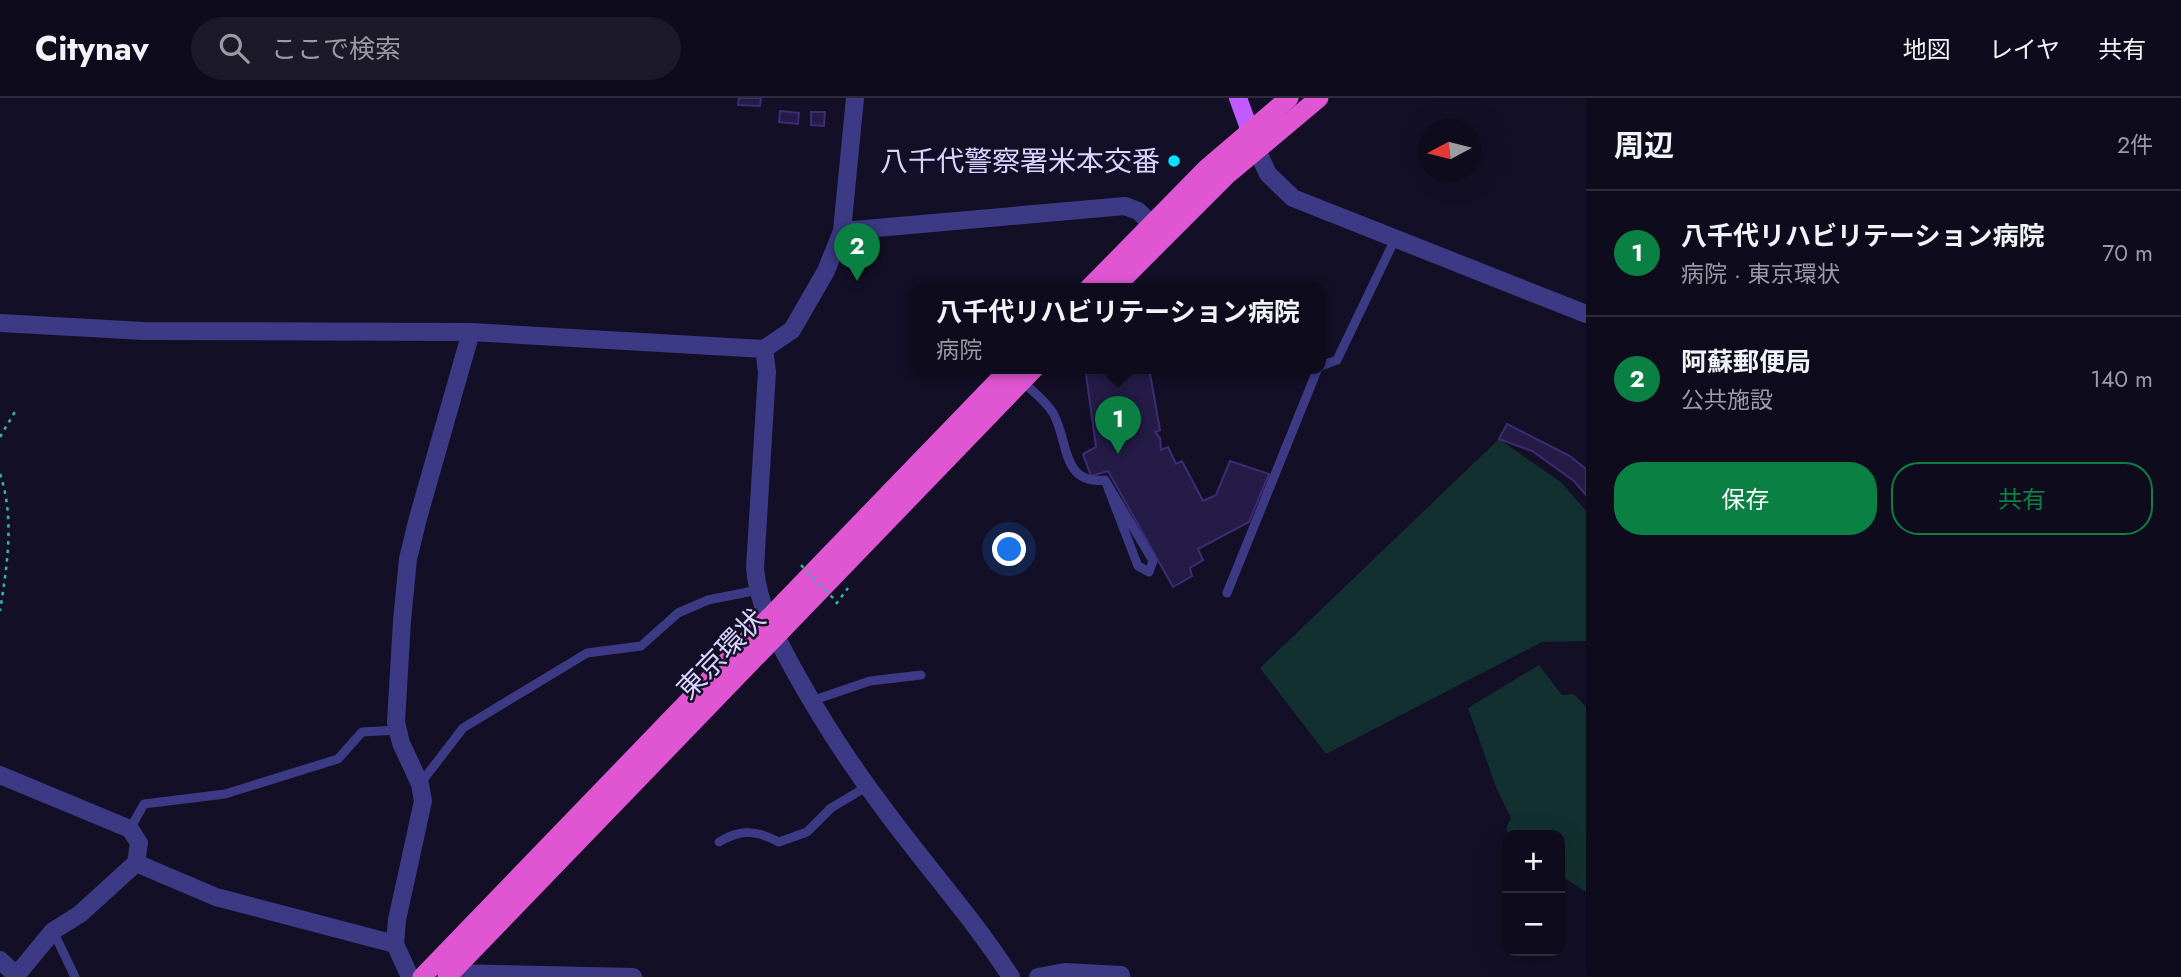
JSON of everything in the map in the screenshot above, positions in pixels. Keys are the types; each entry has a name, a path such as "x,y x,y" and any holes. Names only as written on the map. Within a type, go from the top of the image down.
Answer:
{"highway":[{"path":"1119,283 1289,98"},
{"path":"1093,283 1151,223 1253,139 1319,98"},
{"name":"東京環状","path":"422,977 767,616 1020,374"},
{"name":"東京環状","path":"449,975 776,637 1020,374"}],"main road":[{"path":"1238,98 1253,139"}],"street":[{"path":"0,323 144,331 471,332 764,349 792,330 826,271 842,231 855,98"},
{"path":"1253,139 1268,174 1293,198 1586,314"},
{"path":"842,231 1125,206 1138,211 1151,223"},
{"path":"410,977 395,944 397,920 422,816 420,784 398,730 397,679 408,559 471,332"},
{"path":"764,349 766,372 755,568 758,590 767,616 811,701 868,786 977,926 1011,977"},
{"path":"0,775 130,830 139,843 136,863 80,914 52,931 16,976 0,960"},
{"path":"136,863 216,897 395,944"},
{"path":"1038,977 1065,972 1121,975"},
{"path":"449,975 633,977"}],"lane":[{"path":"1326,365 1337,360 1395,239"},
{"path":"1024,374 1053,413 1076,473 1090,482 1105,480"},
{"path":"1227,593 1317,374"},
{"path":"1105,480 1153,561 1149,572 1138,566 1105,480"},
{"path":"420,784 463,728 587,653 641,646 678,613 708,600 758,590"},
{"path":"811,701 870,681 921,675"},
{"path":"130,830 144,804 225,794 338,759 362,732 398,730"},
{"path":"719,842 746,830 764,834 779,842 807,832 831,808 868,786"},
{"path":"52,931 75,977"}],"path":[{"path":"0,436 16,410"},
{"path":"0,474 8,499 6,569 0,611"},
{"path":"800,565 834,599"}],"green space":[{"path":"1499,439 1562,483 1586,511 1586,641 1542,642 1326,754 1260,668"},
{"path":"1539,665 1562,695 1574,694 1586,707 1586,892 1565,878 1565,830 1507,830 1511,818 1496,787 1468,708"}],"building":[{"path":"739,98 761,98 760,106 738,105"},
{"path":"780,111 799,113 798,124 779,122"},
{"path":"811,112 825,112 824,126 811,125"},
{"path":"1086,374 1150,374 1160,430 1155,432 1160,438 1161,450 1168,447 1176,464 1182,461 1203,501 1216,495 1230,461 1269,474 1249,522 1198,549 1203,560 1190,568 1192,576 1173,587 1108,471 1091,476 1083,454 1096,447"},
{"path":"1507,424 1570,456 1586,469 1586,495 1574,481 1532,451 1499,439"}],"place":[{"name":"八千代警察署米本交番","path":"1174,161"},
{"name":"阿蘇郵便局","path":"857,281"},
{"name":"八千代リハビリテーション病院","path":"1118,454"}]}
